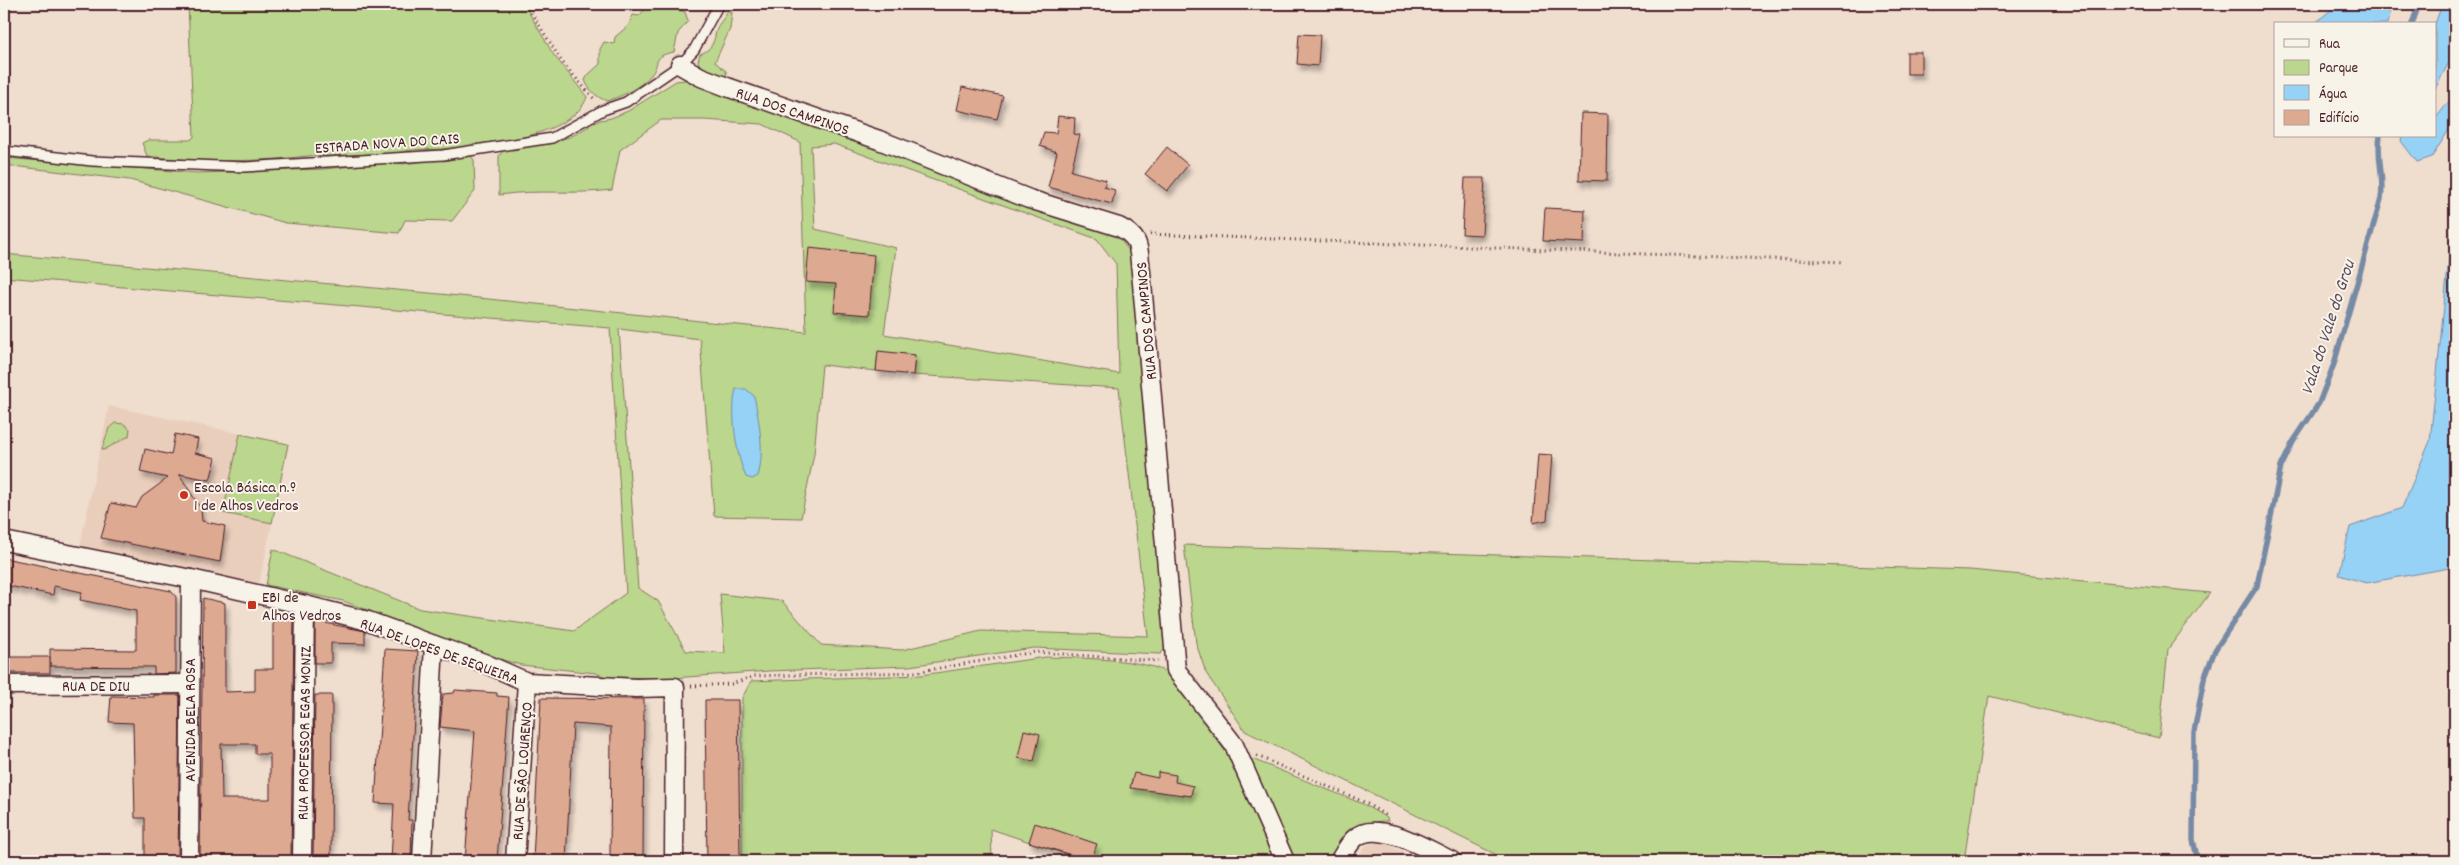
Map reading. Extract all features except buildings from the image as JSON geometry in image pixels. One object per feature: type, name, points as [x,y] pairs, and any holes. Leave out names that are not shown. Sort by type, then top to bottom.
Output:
[{"type":"street","name":"RUA DOS CAMPINOS","points":[[680,65],[701,77],[727,87],[879,140],[1029,199],[1119,227],[1132,233],[1138,243],[1141,272],[1176,670],[1234,745],[1285,861]]},
{"type":"street","name":"RUA DE LOPES DE SEQUEIRA","points":[[4,541],[305,605],[368,621],[527,682],[636,688],[675,687]]},
{"type":"street","name":"AVENIDA BELA ROSA","points":[[189,861],[191,580]]},
{"type":"street","name":"RUA PROFESSOR EGAS MONIZ","points":[[302,861],[305,605]]},
{"type":"street","points":[[422,861],[434,645]]},
{"type":"street","name":"RUA DE SÃO LOURENÇO","points":[[515,861],[527,682]]},
{"type":"street","name":"RUA DE DIU","points":[[4,685],[189,684]]},
{"type":"street","points":[[674,861],[675,687]]},
{"type":"street","points":[[1339,861],[1356,837],[1376,831],[1398,835],[1452,861]]},
{"type":"lane","name":"ESTRADA NOVA DO CAIS","points":[[4,151],[92,161],[245,167],[443,156],[552,138],[603,110],[626,102],[680,65],[694,50],[719,4]]},
{"type":"path","points":[[526,4],[562,62],[603,110]]},
{"type":"path","points":[[1132,233],[1844,262]]},
{"type":"path","points":[[675,687],[732,684],[754,676],[916,672],[1035,652],[1175,662]]},
{"type":"path","points":[[1234,745],[1364,802],[1393,820]]},
{"type":"shaded area","name":"Escola Básica n.º 1 de Alhos Vedros","points":[[109,406],[289,444],[259,584],[80,546]]},
{"type":"shaded area","points":[[1382,842],[1422,861],[1356,861],[1367,845]]},
{"type":"green space","points":[[188,4],[524,4],[553,54],[587,97],[579,111],[564,122],[545,131],[478,146],[415,150],[399,153],[317,155],[253,160],[211,161],[147,156],[142,143],[148,140],[190,140],[194,137]]},
{"type":"green space","points":[[649,4],[675,4],[673,8],[685,12],[688,21],[678,33],[674,52],[659,58],[651,75],[637,87],[613,99],[604,100],[591,90],[585,80],[600,64],[600,49],[604,42],[614,44],[615,37],[628,26],[633,15],[639,16]]},
{"type":"green space","points":[[727,12],[732,12],[730,29],[715,62],[726,71],[727,78],[702,71],[698,61],[700,54],[710,48],[718,27]]},
{"type":"green space","points":[[676,81],[695,81],[1117,235],[1131,254],[1167,641],[1165,649],[1160,654],[1034,648],[909,666],[769,671],[673,678],[605,677],[596,673],[521,665],[343,601],[266,585],[273,549],[420,609],[574,631],[626,593],[610,328],[4,277],[4,254],[440,294],[806,332],[800,142],[762,124],[704,120],[661,120],[620,150],[612,190],[527,192],[499,195],[499,156],[505,148],[513,150],[570,137],[600,120],[628,111]],"holes":[[[834,144],[1097,239],[1116,264],[1119,374],[884,334],[896,248],[815,229],[811,146]],[[619,329],[700,339],[714,516],[801,518],[814,454],[822,365],[876,371],[878,352],[915,355],[913,375],[1119,388],[1148,636],[981,631],[902,650],[821,645],[782,601],[720,594],[725,653],[686,651],[658,601],[638,588]]]},
{"type":"green space","points":[[470,155],[474,160],[475,191],[452,221],[405,220],[399,233],[286,223],[130,180],[4,165],[4,158],[198,173],[323,169],[394,162],[403,164],[438,159],[444,161]]},
{"type":"green space","points":[[115,423],[124,424],[130,429],[129,436],[104,450],[102,449],[109,428]]},
{"type":"green space","points":[[240,434],[288,444],[272,523],[223,513]]},
{"type":"green space","points":[[1184,545],[1970,570],[2210,593],[2168,649],[2159,738],[1989,696],[1964,861],[1509,861],[1245,731],[1206,673],[1196,643]]},
{"type":"green space","points":[[1046,657],[1128,662],[1159,669],[1169,674],[1233,762],[1277,861],[1086,861],[991,829],[992,861],[742,861],[742,698],[751,681],[921,675]]},
{"type":"green space","points":[[1252,759],[1363,804],[1387,818],[1388,821],[1361,827],[1347,838],[1330,861],[1292,861],[1249,761]]},
{"type":"water","points":[[2334,4],[2393,4],[2388,22],[2316,22],[2332,9]]},
{"type":"water","points":[[2442,4],[2455,4],[2455,51],[2436,87],[2436,22]]},
{"type":"water","points":[[2455,94],[2455,120],[2432,157],[2417,162],[2401,141],[2402,138],[2436,138],[2436,118]]},
{"type":"water","points":[[2455,199],[2455,567],[2366,583],[2339,575],[2350,527],[2402,508],[2430,441]]},
{"type":"water","points":[[736,389],[746,389],[754,396],[758,415],[761,457],[758,476],[752,479],[746,477],[737,446],[734,421]]},
{"type":"waterway","name":"Vala do Vale do Grou","points":[[2413,22],[2419,4]]},
{"type":"waterway","name":"Vala do Vale do Grou","points":[[2198,861],[2193,840],[2194,732],[2204,679],[2215,650],[2257,586],[2281,467],[2293,442],[2319,403],[2334,364],[2381,199],[2380,138]]},
{"type":"place","name":"Escola Básica n.º 1 de Alhos Vedros","points":[[184,495]]},
{"type":"place","name":"EB1 de Alhos Vedros","points":[[252,605]]}]
